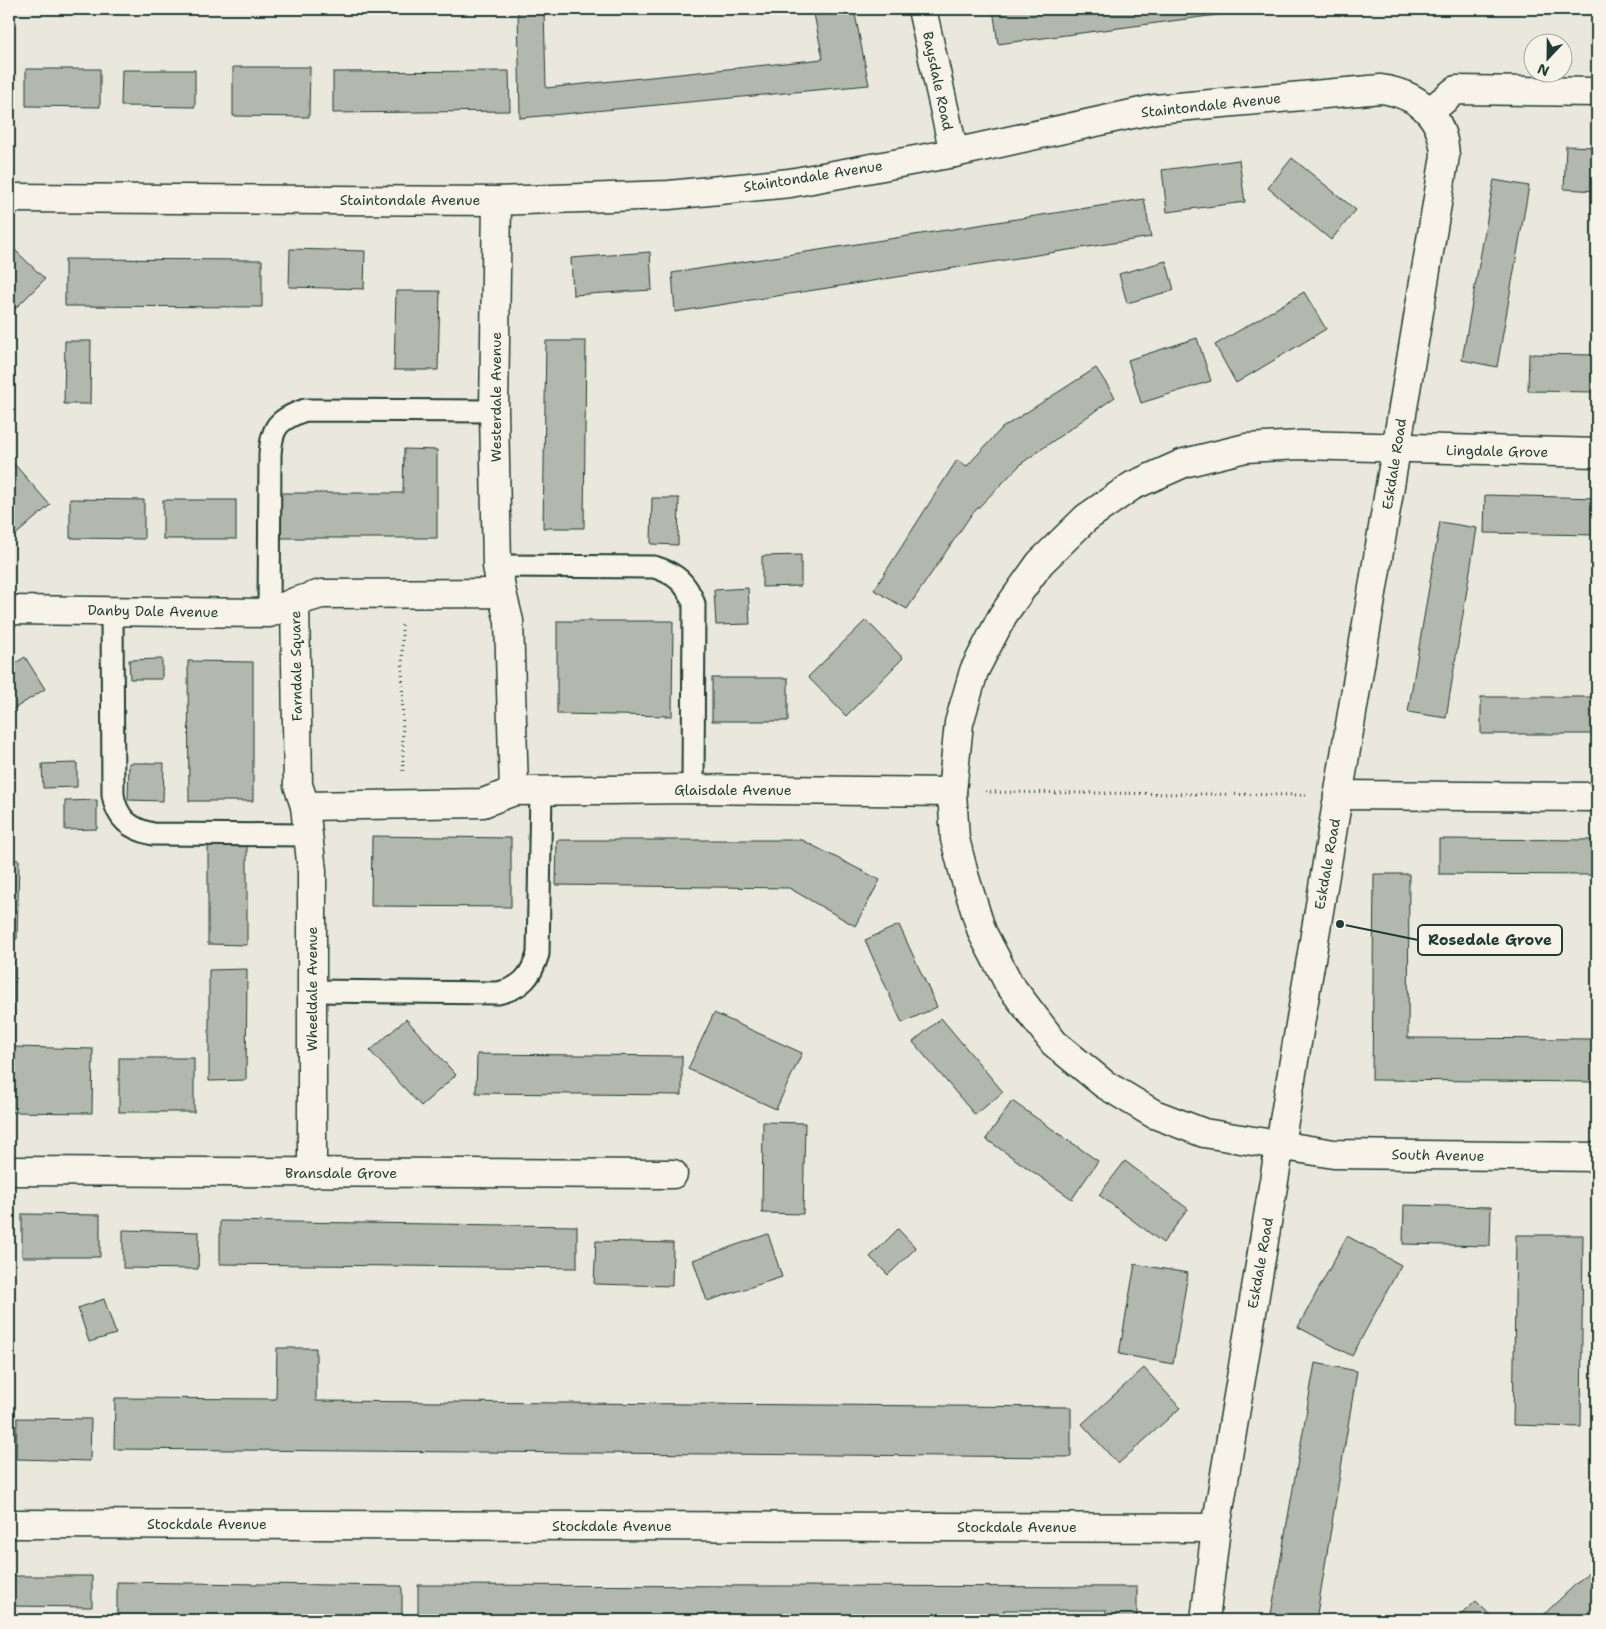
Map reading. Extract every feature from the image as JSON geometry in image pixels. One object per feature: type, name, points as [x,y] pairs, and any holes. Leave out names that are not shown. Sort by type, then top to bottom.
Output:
[{"type":"street","name":"Baysdale Road","points":[[922,9],[954,153]]},
{"type":"street","name":"Staintondale Avenue","points":[[9,198],[497,200],[669,195],[790,183],[954,153],[1155,109],[1382,89],[1399,92],[1415,100],[1429,112]]},
{"type":"street","points":[[1429,112],[1456,90],[1597,92]]},
{"type":"street","name":"Eskdale Road","points":[[1205,1620],[1216,1528],[1445,156],[1444,141],[1438,124],[1429,112]]},
{"type":"street","name":"Westerdale Avenue","points":[[497,200],[494,411],[497,566],[502,593]]},
{"type":"street","name":"Lingdale Grove","points":[[952,792],[959,723],[974,671],[1002,615],[1040,563],[1086,518],[1132,486],[1184,462],[1246,448],[1300,446],[1597,453]]},
{"type":"street","points":[[305,806],[483,803],[514,791],[510,621],[502,593]]},
{"type":"street","name":"Farndale Square","points":[[305,806],[298,785],[295,602],[321,594],[502,593]]},
{"type":"street","name":"Danby Dale Avenue","points":[[9,610],[269,613],[295,602]]},
{"type":"street","name":"Glaisdale Avenue","points":[[514,791],[693,789],[952,792]]},
{"type":"street","name":"South Avenue","points":[[952,792],[955,839],[982,932],[1009,984],[1054,1042],[1104,1084],[1154,1114],[1204,1134],[1334,1154],[1597,1157]]},
{"type":"street","points":[[1338,796],[1597,797]]},
{"type":"street","name":"Wheeldale Avenue","points":[[305,806],[312,871],[312,1173]]},
{"type":"street","name":"Bransdale Grove","points":[[9,1170],[673,1174]]},
{"type":"street","name":"Stockdale Avenue","points":[[9,1524],[1216,1528]]},
{"type":"lane","points":[[269,613],[270,454],[271,435],[278,424],[290,415],[305,410],[494,411]]},
{"type":"lane","points":[[497,566],[654,567],[680,578],[690,591],[694,604],[693,789]]},
{"type":"lane","points":[[112,611],[113,795],[115,809],[124,822],[137,830],[153,834],[308,835]]},
{"type":"lane","points":[[312,991],[498,994],[524,983],[534,968],[538,954],[541,791]]},
{"type":"path","points":[[402,594],[404,804]]},
{"type":"path","points":[[952,792],[1338,796]]},
{"type":"building","points":[[329,9],[363,9],[363,11],[329,11]]},
{"type":"building","points":[[518,9],[544,9],[546,88],[823,59],[813,9],[854,9],[869,85],[520,118]]},
{"type":"building","points":[[993,9],[1262,9],[998,44]]},
{"type":"building","points":[[233,67],[310,67],[309,117],[233,116]]},
{"type":"building","points":[[26,69],[100,69],[100,107],[26,106]]},
{"type":"building","points":[[122,70],[195,70],[195,107],[121,106]]},
{"type":"building","points":[[509,71],[510,111],[333,113],[333,72]]},
{"type":"building","points":[[1566,146],[1597,147],[1597,191],[1564,189]]},
{"type":"building","points":[[1292,158],[1356,210],[1331,240],[1268,188]]},
{"type":"building","points":[[1239,160],[1245,202],[1167,212],[1162,170]]},
{"type":"building","points":[[1494,180],[1529,186],[1497,367],[1462,360]]},
{"type":"building","points":[[1144,199],[1151,237],[675,312],[672,273]]},
{"type":"building","points":[[290,249],[365,251],[364,289],[289,287]]},
{"type":"building","points":[[15,250],[45,279],[9,315],[9,256]]},
{"type":"building","points":[[650,252],[652,290],[573,295],[571,258]]},
{"type":"building","points":[[65,259],[262,260],[262,307],[65,306]]},
{"type":"building","points":[[1166,261],[1174,290],[1127,303],[1119,274]]},
{"type":"building","points":[[396,291],[440,291],[438,370],[394,370]]},
{"type":"building","points":[[1304,292],[1326,329],[1236,383],[1215,345]]},
{"type":"building","points":[[1197,338],[1211,381],[1141,403],[1128,360]]},
{"type":"building","points":[[65,341],[91,341],[90,404],[64,404]]},
{"type":"building","points":[[546,341],[586,341],[584,528],[543,528]]},
{"type":"building","points":[[1529,354],[1597,355],[1597,392],[1528,391]]},
{"type":"building","points":[[1096,368],[1115,397],[1022,463],[971,515],[907,609],[874,590],[957,460],[967,466],[1002,428]]},
{"type":"building","points":[[404,449],[437,450],[437,538],[279,538],[279,493],[403,493]]},
{"type":"building","points":[[9,458],[50,505],[12,538],[9,534]]},
{"type":"building","points":[[1485,495],[1597,498],[1597,535],[1484,533]]},
{"type":"building","points":[[652,498],[679,498],[678,545],[651,544]]},
{"type":"building","points":[[70,499],[144,500],[144,539],[70,538]]},
{"type":"building","points":[[163,500],[236,500],[236,539],[163,539]]},
{"type":"building","points":[[1440,522],[1477,528],[1446,718],[1408,712]]},
{"type":"building","points":[[801,555],[801,586],[762,587],[762,556]]},
{"type":"building","points":[[748,588],[750,624],[716,625],[714,590]]},
{"type":"building","points":[[866,620],[903,658],[846,716],[808,677]]},
{"type":"building","points":[[557,621],[673,621],[672,716],[557,714]]},
{"type":"building","points":[[25,657],[45,689],[9,712],[9,667]]},
{"type":"building","points":[[162,659],[162,679],[130,679],[129,660]]},
{"type":"building","points":[[188,661],[253,662],[253,801],[189,801]]},
{"type":"building","points":[[712,678],[788,678],[788,721],[712,721]]},
{"type":"building","points":[[1481,697],[1597,697],[1597,734],[1481,734]]},
{"type":"building","points":[[77,763],[77,787],[43,788],[42,764]]},
{"type":"building","points":[[129,763],[164,763],[163,801],[128,800]]},
{"type":"building","points":[[97,800],[97,829],[65,830],[65,801]]},
{"type":"building","points":[[372,836],[511,838],[511,907],[371,906]]},
{"type":"building","points":[[1439,839],[1597,840],[1597,875],[1439,874]]},
{"type":"building","points":[[557,840],[802,840],[880,880],[855,926],[789,888],[556,885]]},
{"type":"building","points":[[208,843],[247,843],[247,945],[208,944]]},
{"type":"building","points":[[9,859],[19,860],[17,939],[9,939]]},
{"type":"building","points":[[1374,874],[1409,874],[1408,1038],[1597,1039],[1597,1082],[1372,1080]]},
{"type":"building","points":[[899,925],[937,1007],[902,1023],[865,940]]},
{"type":"building","points":[[9,961],[14,961],[14,1047],[93,1049],[92,1113],[9,1112]]},
{"type":"building","points":[[247,969],[246,1080],[209,1081],[209,970]]},
{"type":"building","points":[[714,1013],[802,1053],[776,1109],[688,1069]]},
{"type":"building","points":[[941,1018],[1003,1092],[975,1115],[913,1042]]},
{"type":"building","points":[[406,1019],[456,1075],[421,1106],[370,1051]]},
{"type":"building","points":[[477,1054],[682,1056],[682,1095],[476,1093]]},
{"type":"building","points":[[119,1058],[194,1058],[194,1112],[119,1112]]},
{"type":"building","points":[[1012,1101],[1098,1161],[1072,1199],[986,1139]]},
{"type":"building","points":[[763,1122],[805,1123],[803,1214],[762,1213]]},
{"type":"building","points":[[1125,1161],[1188,1209],[1163,1243],[1099,1195]]},
{"type":"building","points":[[1404,1205],[1491,1207],[1490,1246],[1403,1244]]},
{"type":"building","points":[[22,1214],[100,1215],[100,1257],[22,1257]]},
{"type":"building","points":[[220,1221],[577,1226],[577,1268],[220,1264]]},
{"type":"building","points":[[898,1229],[916,1248],[888,1275],[870,1257]]},
{"type":"building","points":[[123,1230],[199,1232],[198,1269],[123,1268]]},
{"type":"building","points":[[768,1234],[782,1277],[707,1301],[693,1260]]},
{"type":"building","points":[[1516,1235],[1583,1235],[1581,1427],[1513,1425]]},
{"type":"building","points":[[1347,1236],[1401,1265],[1352,1356],[1298,1327]]},
{"type":"building","points":[[596,1241],[673,1243],[672,1286],[594,1284]]},
{"type":"building","points":[[1135,1264],[1188,1273],[1173,1364],[1119,1354]]},
{"type":"building","points":[[104,1299],[116,1334],[89,1342],[78,1308]]},
{"type":"building","points":[[277,1348],[316,1348],[316,1401],[1071,1407],[1071,1457],[114,1449],[115,1398],[276,1399]]},
{"type":"building","points":[[1315,1363],[1357,1371],[1316,1620],[1270,1620]]},
{"type":"building","points":[[1144,1368],[1180,1408],[1118,1464],[1082,1424]]},
{"type":"building","points":[[17,1418],[91,1419],[90,1461],[16,1459]]},
{"type":"building","points":[[1597,1564],[1596,1620],[1538,1620]]},
{"type":"building","points":[[9,1576],[92,1576],[92,1607],[9,1606]]},
{"type":"building","points":[[117,1582],[402,1586],[402,1620],[117,1620]]},
{"type":"building","points":[[418,1585],[1137,1587],[1137,1620],[1106,1620],[1106,1610],[1004,1610],[1004,1620],[418,1620]]},
{"type":"building","points":[[1476,1601],[1495,1620],[1455,1620]]},
{"type":"place","name":"Rosedale Grove","points":[[1340,924]]}]
